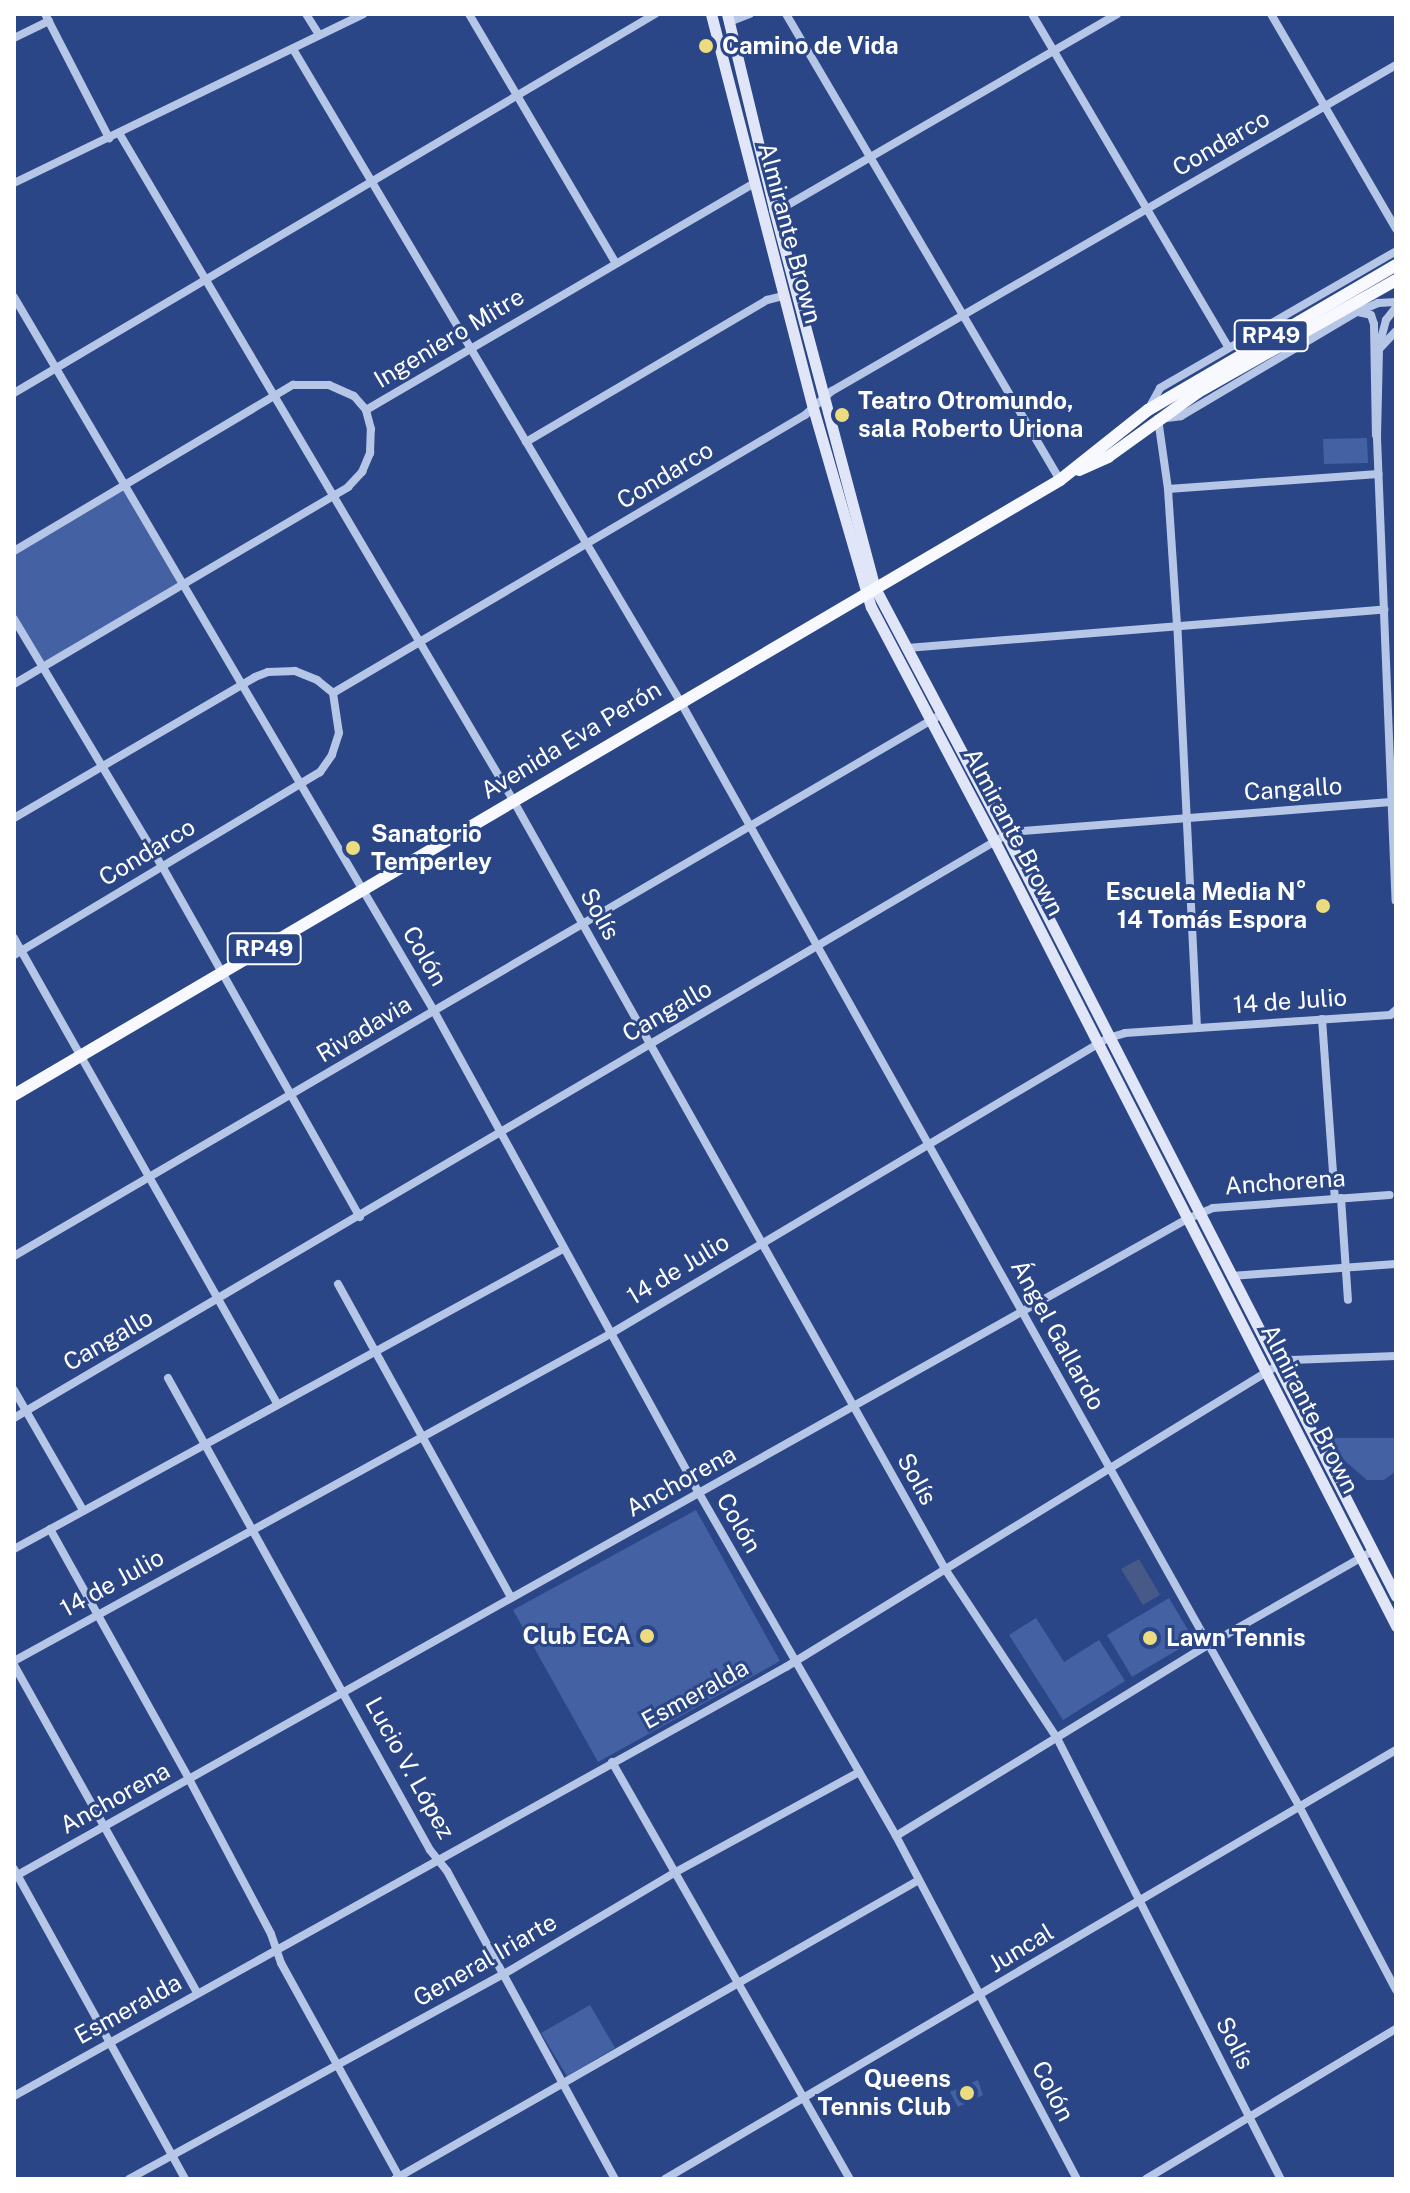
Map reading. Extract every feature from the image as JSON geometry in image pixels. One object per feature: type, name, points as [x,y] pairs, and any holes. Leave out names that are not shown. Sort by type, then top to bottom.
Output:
[{"type":"main road","name":"Almirante Brown","points":[[711,14],[813,408],[870,591],[1199,1213],[1396,1626]]},
{"type":"main road","name":"Almirante Brown","points":[[728,18],[870,591],[907,648],[936,717]]},
{"type":"main road","name":"RP49","points":[[1064,477],[1108,457],[1153,414],[1396,265]]},
{"type":"main road","name":"RP49","points":[[1153,414],[1396,280]]},
{"type":"main road","name":"Avenida Eva Perón","points":[[14,1095],[1064,477]]},
{"type":"main road","name":"Almirante Brown","points":[[1001,838],[1097,1046],[1187,1219],[1373,1551],[1392,1579],[1396,1596]]},
{"type":"street","points":[[306,14],[319,35]]},
{"type":"street","points":[[14,183],[363,14]]},
{"type":"street","points":[[469,14],[615,262]]},
{"type":"street","points":[[14,393],[655,14]]},
{"type":"street","points":[[728,18],[750,14]]},
{"type":"street","points":[[786,14],[965,317],[1064,477]]},
{"type":"street","points":[[1032,14],[1228,347]]},
{"type":"street","points":[[774,209],[1117,14]]},
{"type":"street","points":[[1271,14],[1396,229]]},
{"type":"street","points":[[14,38],[47,17],[109,138]]},
{"type":"street","name":"Ángel Gallardo","points":[[293,49],[680,701],[815,948],[1299,1806],[1396,1990]]},
{"type":"street","name":"Condarco","points":[[18,953],[320,772],[338,744],[339,720],[333,693],[588,544],[813,408],[823,398],[1396,65]]},
{"type":"street","name":"Solís","points":[[119,133],[513,800],[945,1569],[1057,1738],[1281,2179]]},
{"type":"street","name":"Ingeniero Mitre","points":[[14,684],[332,497],[357,479],[367,462],[371,441],[366,410],[753,184]]},
{"type":"street","points":[[1197,1028],[1168,489],[1153,414],[1160,388],[1396,251]]},
{"type":"street","points":[[526,442],[767,300],[783,296]]},
{"type":"street","name":"Colón","points":[[14,297],[434,1011],[700,1495],[896,1836],[1077,2179]]},
{"type":"street","points":[[1153,414],[1181,416],[1357,312],[1378,303],[1396,304],[1386,320],[1377,351]]},
{"type":"street","points":[[1357,312],[1368,313],[1373,319],[1377,351],[1378,474],[1396,901]]},
{"type":"street","points":[[1377,351],[1396,331]]},
{"type":"street","points":[[14,551],[273,394],[293,385],[316,383],[354,396],[366,410]]},
{"type":"street","points":[[1168,489],[1378,474]]},
{"type":"street","points":[[907,648],[1384,610]]},
{"type":"street","points":[[14,619],[162,866],[360,1217]]},
{"type":"street","points":[[14,818],[241,684],[268,672],[295,671],[317,680],[333,693]]},
{"type":"street","name":"Rivadavia","points":[[14,1256],[936,717]]},
{"type":"street","name":"Cangallo","points":[[14,1418],[1001,838],[1021,830],[1391,802]]},
{"type":"street","points":[[14,938],[18,953],[82,1055],[278,1405]]},
{"type":"street","name":"14 de Julio","points":[[14,1663],[96,1614],[610,1334],[1108,1038],[1125,1033],[1393,1013]]},
{"type":"street","points":[[1322,1019],[1348,1300]]},
{"type":"street","name":"Anchorena","points":[[15,1874],[700,1495],[853,1405],[1199,1213],[1213,1208],[1390,1195]]},
{"type":"street","points":[[14,1549],[563,1249]]},
{"type":"street","points":[[1231,1276],[1396,1264]]},
{"type":"street","points":[[338,1284],[511,1597]]},
{"type":"street","name":"Esmeralda","points":[[14,2096],[795,1662],[1273,1368],[1292,1360],[1396,1356]]},
{"type":"street","name":"Lucio V. López","points":[[168,1378],[430,1850],[504,1974],[615,2179]]},
{"type":"street","points":[[14,1390],[83,1510]]},
{"type":"street","points":[[50,1529],[189,1779],[398,2178],[919,1880]]},
{"type":"street","points":[[896,1836],[1208,1645],[1373,1551]]},
{"type":"street","points":[[14,1663],[197,1993]]},
{"type":"street","name":"Juncal","points":[[665,2179],[1396,1750]]},
{"type":"street","points":[[612,1762],[850,2179]]},
{"type":"street","name":"General Iriarte","points":[[129,2179],[504,1974],[674,1873],[859,1772]]},
{"type":"street","points":[[15,1874],[185,2179]]},
{"type":"street","points":[[1146,2179],[1396,2029]]},
{"type":"shaded area","points":[[1367,438],[1368,463],[1324,464],[1323,439]]},
{"type":"shaded area","points":[[123,486],[182,586],[43,668],[14,619],[14,551]]},
{"type":"shaded area","points":[[1326,1438],[1396,1438],[1396,1471],[1384,1480],[1367,1480],[1337,1454]]},
{"type":"shaded area","name":"Club ECA","points":[[696,1510],[780,1661],[598,1762],[513,1610]]},
{"type":"shaded area","points":[[1139,1559],[1160,1595],[1143,1605],[1121,1569]]},
{"type":"shaded area","name":"Lawn Tennis","points":[[1169,1598],[1194,1640],[1132,1677],[1107,1635]]},
{"type":"shaded area","points":[[1036,1618],[1064,1662],[1099,1640],[1125,1681],[1063,1720],[1009,1635]]},
{"type":"shaded area","points":[[590,2005],[615,2048],[567,2076],[541,2033]]},
{"type":"shaded area","name":"Queens Tennis Club","points":[[978,2080],[983,2095],[958,2107],[950,2092]]},
{"type":"place","name":"Camino de Vida","points":[[706,46]]},
{"type":"place","name":"Teatro Otromundo, sala Roberto Uriona","points":[[842,415]]},
{"type":"place","name":"Sanatorio Temperley","points":[[353,848]]},
{"type":"place","name":"Escuela Media N° 14 Tomás Espora","points":[[1323,906]]},
{"type":"place","name":"Club ECA","points":[[647,1636]]},
{"type":"place","name":"Lawn Tennis","points":[[1150,1638]]},
{"type":"place","name":"Queens Tennis Club","points":[[967,2093]]}]
